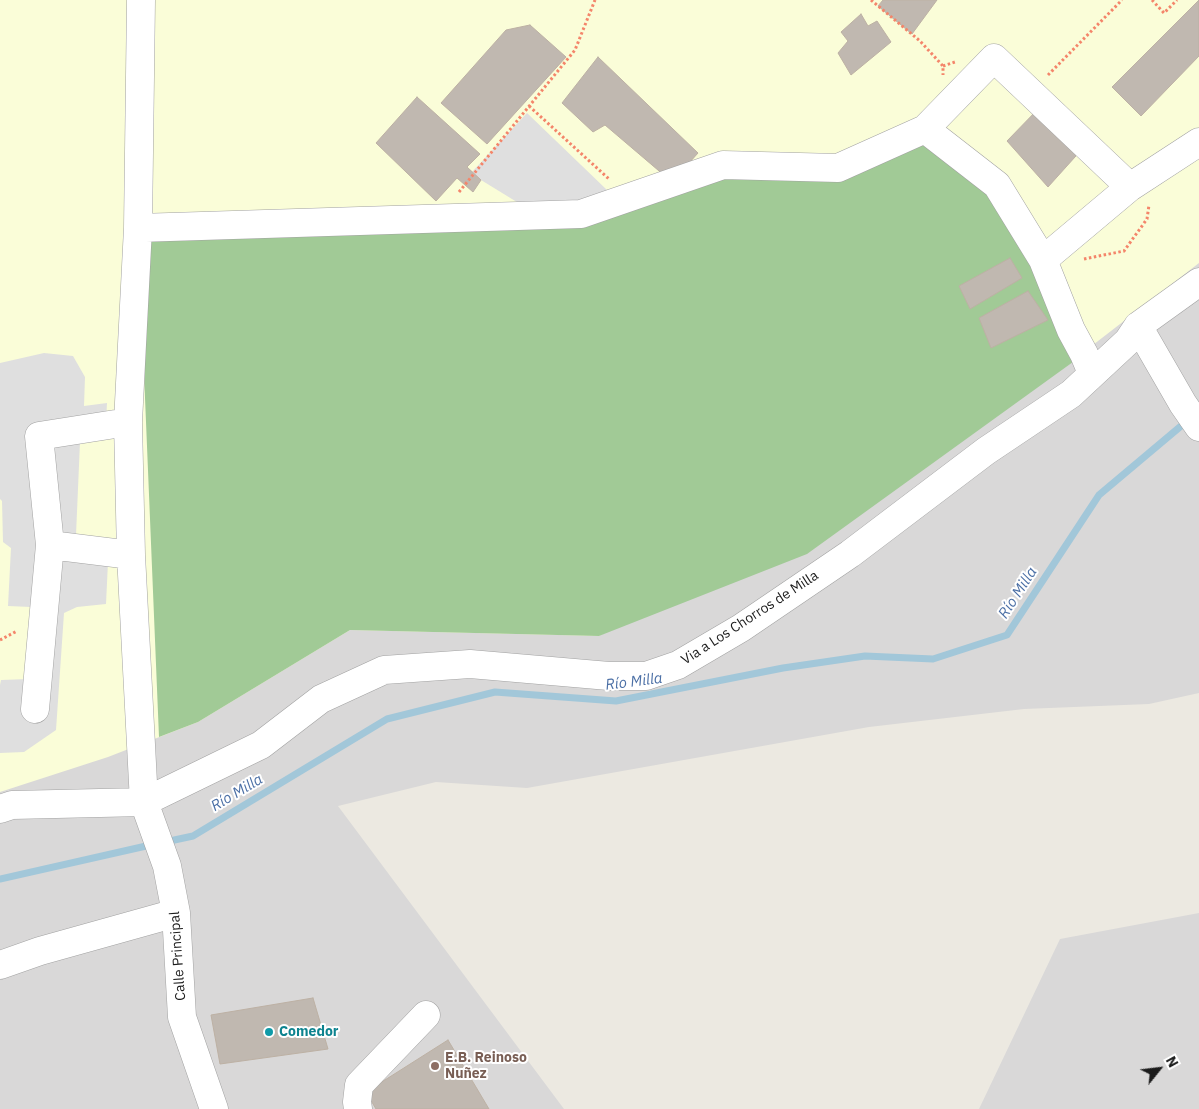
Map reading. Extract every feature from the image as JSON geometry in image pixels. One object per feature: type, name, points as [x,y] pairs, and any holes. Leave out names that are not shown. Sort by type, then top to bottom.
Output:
[{"type":"street","name":"Calle Principal","points":[[141,0],[138,228],[128,422],[131,555],[144,802],[168,866],[176,913],[182,1017],[214,1109]]},
{"type":"street","points":[[138,228],[580,214],[723,165],[838,168],[925,130],[994,58],[1130,187]]},
{"type":"street","points":[[925,130],[996,184],[1043,260],[1071,330],[1092,373]]},
{"type":"street","points":[[1043,260],[1130,187],[1199,142]]},
{"type":"street","name":"Via a Los Chorros de Milla","points":[[0,809],[12,805],[144,802],[261,745],[321,699],[384,670],[470,664],[609,676],[646,676],[678,665],[741,628],[850,554],[986,452],[1071,394],[1128,341],[1138,326],[1199,282]]},
{"type":"street","points":[[1138,326],[1183,404],[1199,427]]},
{"type":"street","points":[[35,709],[50,545],[39,436],[128,422]]},
{"type":"street","points":[[50,545],[131,555]]},
{"type":"street","points":[[0,964],[176,913]]},
{"type":"street","points":[[358,1109],[359,1085],[426,1015]]},
{"type":"path","points":[[453,200],[575,50],[596,0]]},
{"type":"path","points":[[871,0],[920,41],[943,66],[960,61]]},
{"type":"path","points":[[1047,76],[1122,0]]},
{"type":"path","points":[[1152,0],[1164,13],[1177,0]]},
{"type":"path","points":[[0,640],[23,628]]},
{"type":"shaded area","points":[[0,0],[1199,0],[1199,693],[1149,704],[1024,709],[869,727],[527,788],[436,782],[338,806],[564,1109],[0,1109]]},
{"type":"shaded area","points":[[0,0],[1199,0],[1199,263],[1089,348],[599,636],[350,630],[198,722],[108,757],[0,792]]},
{"type":"shaded area","points":[[527,113],[607,190],[613,203],[525,207],[481,180],[472,172]]},
{"type":"shaded area","points":[[44,353],[73,356],[85,377],[84,406],[107,403],[105,440],[80,442],[76,535],[108,562],[106,604],[77,607],[64,613],[56,730],[24,752],[0,753],[1,680],[29,679],[31,607],[8,606],[11,548],[3,542],[2,501],[0,499],[0,363]]},
{"type":"shaded area","points":[[1199,913],[1199,1109],[979,1109],[1060,939]]},
{"type":"green space","points":[[925,129],[1013,189],[1084,354],[807,554],[599,636],[350,630],[198,722],[159,737],[138,228],[580,214],[723,165],[834,177]]},
{"type":"building","points":[[883,0],[937,0],[912,34],[878,6]]},
{"type":"building","points":[[1199,0],[1199,56],[1141,116],[1112,87]]},
{"type":"building","points":[[861,14],[868,26],[877,21],[891,42],[851,75],[838,53],[848,41],[841,32]]},
{"type":"building","points":[[530,25],[566,57],[487,144],[441,103],[506,30]]},
{"type":"building","points":[[598,57],[698,153],[672,182],[605,125],[593,132],[562,103]]},
{"type":"building","points":[[417,97],[480,154],[467,167],[481,180],[473,192],[457,178],[436,201],[376,143]]},
{"type":"building","points":[[1041,106],[1084,147],[1048,187],[1007,141]]},
{"type":"building","points":[[1010,258],[1022,278],[970,309],[959,286]]},
{"type":"building","points":[[1028,291],[1048,320],[991,348],[979,318]]},
{"type":"building","name":"Comedor","points":[[313,998],[328,1049],[220,1064],[211,1015]]},
{"type":"building","name":"E.B. Reinoso Nuñez","points":[[448,1040],[489,1109],[376,1109],[366,1092]]},
{"type":"waterway","name":"Río Milla","points":[[165,842],[193,836],[387,719],[495,692],[616,701],[783,668],[865,656],[933,659],[1007,635],[1099,495],[1187,421]]},
{"type":"waterway","name":"Río Milla","points":[[0,879],[155,844]]},
{"type":"place","name":"Comedor","points":[[269,1032]]},
{"type":"place","name":"E.B. Reinoso Nuñez","points":[[435,1066]]}]
